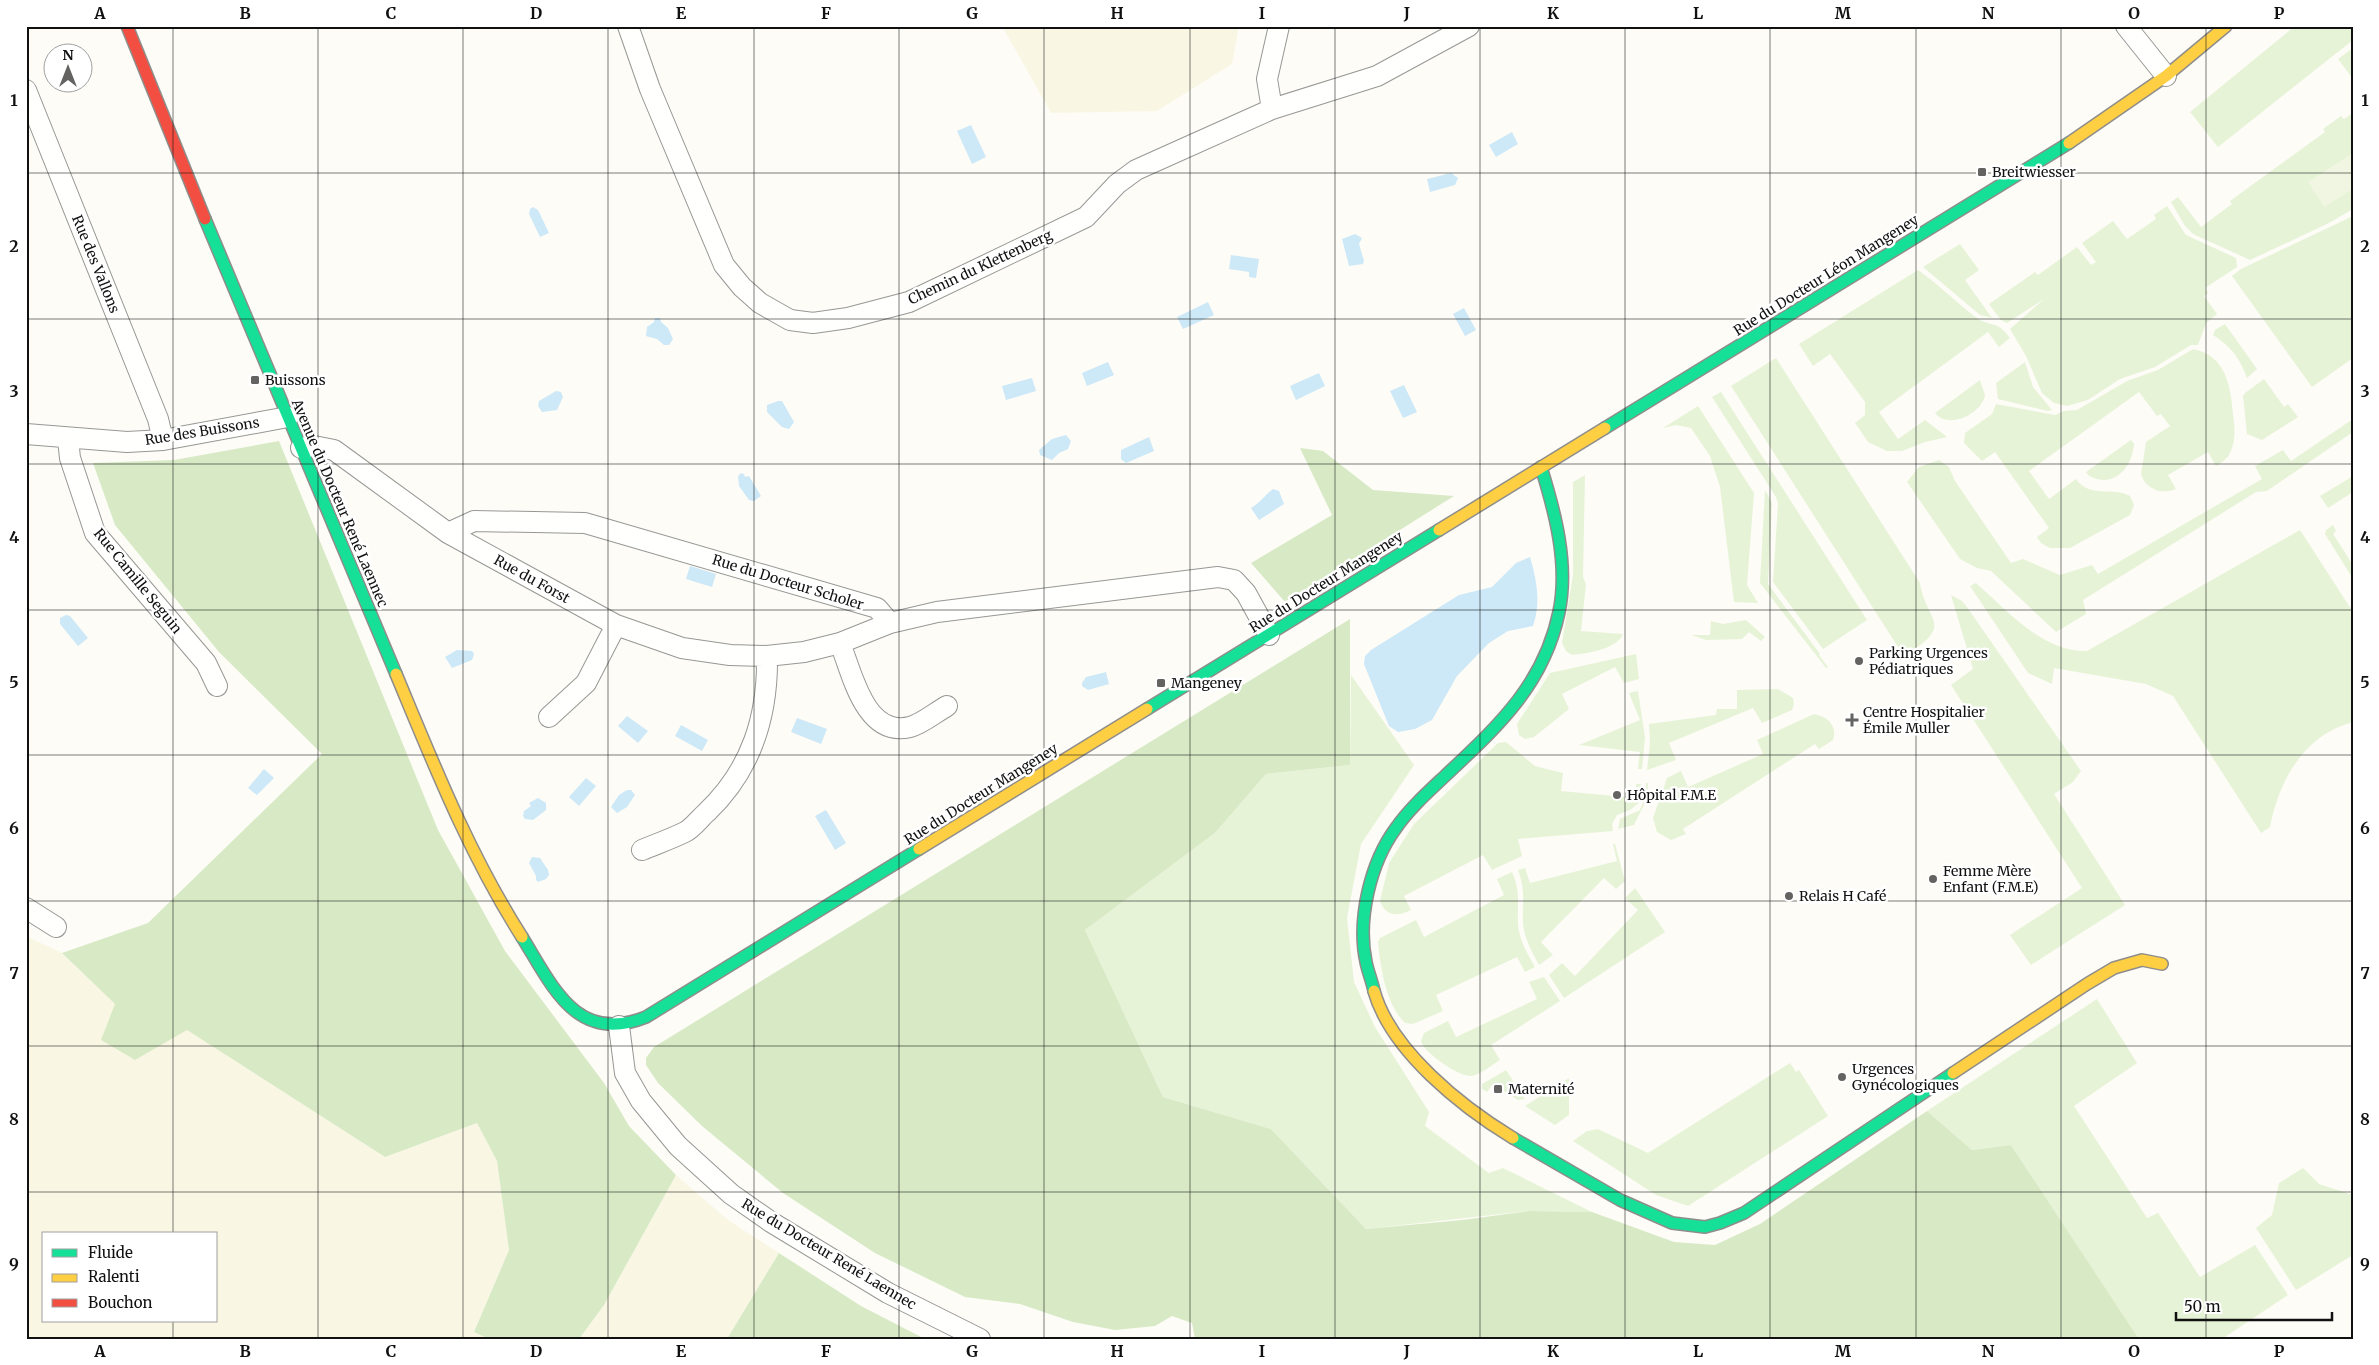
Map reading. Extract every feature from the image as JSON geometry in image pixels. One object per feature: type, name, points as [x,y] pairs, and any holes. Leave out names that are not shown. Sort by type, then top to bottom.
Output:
[{"type":"street","name":"Avenue du Docteur René Laennec","points":[[126,26],[453,811],[492,890],[549,981]]},
{"type":"street","name":"Chemin du Klettenberg","points":[[628,26],[650,89],[724,265],[742,287],[760,303],[790,320],[813,323],[848,318],[909,302],[1086,217],[1118,184],[1136,170],[1272,109],[1377,76],[1469,26]]},
{"type":"street","points":[[1272,109],[1267,79],[1279,26]]},
{"type":"street","points":[[2126,26],[2166,76]]},
{"type":"street","name":"Rue du Docteur Léon Mangeney","points":[[1431,535],[2069,143],[2166,76],[2226,26]]},
{"type":"street","name":"Rue des Vallons","points":[[26,90],[158,419],[163,440]]},
{"type":"street","name":"Rue des Buissons","points":[[26,434],[68,439],[127,442],[163,440],[288,416]]},
{"type":"street","name":"Rue Camille Seguin","points":[[68,439],[70,458],[95,534],[206,663],[217,686]]},
{"type":"street","points":[[301,448],[314,446],[334,450],[448,533]]},
{"type":"street","points":[[1541,467],[1554,514],[1561,578],[1556,625],[1542,660],[1521,699],[1499,724],[1429,790],[1392,834],[1370,882],[1366,905],[1364,926],[1366,961],[1381,1006],[1391,1024],[1416,1058],[1454,1097],[1522,1144],[1633,1206],[1672,1224],[1705,1227],[1725,1222],[1744,1213],[2087,984],[2114,968],[2138,959],[2150,959],[2162,964]]},
{"type":"street","name":"Rue du Docteur Scholer","points":[[448,533],[474,521],[585,523],[877,608],[890,623]]},
{"type":"street","name":"Rue du Forst","points":[[448,533],[616,625],[682,648],[730,655],[766,656],[804,652],[840,643],[890,623]]},
{"type":"street","name":"Rue du Docteur Mangeney","points":[[549,981],[580,1017],[592,1023],[619,1026],[646,1017],[1431,535]]},
{"type":"street","points":[[890,623],[937,612],[1218,577],[1234,580],[1246,593],[1269,635]]},
{"type":"street","points":[[549,717],[586,683],[616,625]]},
{"type":"street","points":[[840,643],[866,709],[877,722],[894,727],[910,727],[947,706]]},
{"type":"street","points":[[642,850],[686,832],[718,802],[734,780],[759,730],[767,687],[766,656]]},
{"type":"street","points":[[26,908],[56,927]]},
{"type":"street","name":"Rue du Docteur René Laennec","points":[[619,1026],[625,1073],[641,1101],[678,1146],[731,1194],[771,1222],[888,1293],[980,1339]]},
{"type":"shaded area","points":[[1002,26],[1239,26],[1232,64],[1157,111],[1051,113]]},
{"type":"shaded area","points":[[26,936],[62,953],[115,1004],[187,1030],[385,1157],[477,1123],[497,1161],[509,1250],[474,1332],[489,1339],[26,1339]]},
{"type":"shaded area","points":[[676,1175],[728,1220],[779,1253],[727,1339],[579,1339],[604,1305]]},
{"type":"green space","points":[[2295,26],[2353,26],[2353,40],[2218,147],[2190,112]]},
{"type":"green space","points":[[2353,48],[2353,79],[2338,59]]},
{"type":"green space","points":[[2353,113],[2353,209],[2329,223],[2250,260],[2193,234],[2185,226],[2171,202],[2178,197],[2201,227],[2232,204],[2230,201],[2325,132],[2323,129],[2341,116],[2344,119]]},
{"type":"green space","points":[[2353,153],[2353,189],[2324,207],[2308,182]]},
{"type":"green space","points":[[2167,206],[2186,235],[2236,258],[2237,267],[2205,288],[2208,293],[2204,296],[2217,314],[2206,323],[2198,345],[2191,345],[2155,367],[2120,379],[2088,400],[2067,406],[2054,403],[2042,393],[2026,356],[2010,329],[2044,299],[2007,323],[2001,320],[1989,304],[2035,272],[2038,275],[2077,247],[2091,265],[2096,262],[2082,243],[2113,221],[2127,239],[2156,219],[2154,215]]},
{"type":"green space","points":[[2353,216],[2353,358],[2312,387],[2232,276],[2241,269]]},
{"type":"green space","points":[[1960,244],[1979,270],[1965,280],[1992,318],[1980,315],[1923,267]]},
{"type":"green space","points":[[1918,270],[1979,320],[2001,328],[2010,338],[1999,347],[1988,332],[1879,412],[1898,439],[1925,420],[1947,437],[1925,442],[1902,451],[1887,451],[1868,442],[1855,423],[1865,415],[1865,402],[1830,354],[1813,366],[1799,344]]},
{"type":"green space","points":[[2225,324],[2257,369],[2247,378],[2234,354],[2213,335],[2215,330]]},
{"type":"green space","points":[[2193,349],[2204,352],[2213,358],[2225,374],[2231,394],[2235,430],[2229,455],[2216,466],[2208,452],[2168,475],[2176,489],[2160,491],[2151,488],[2141,475],[2146,442],[2170,426],[2161,414],[2157,416],[2139,392],[2029,471],[2049,499],[2076,479],[2088,489],[2123,493],[2130,496],[2134,505],[2130,515],[2070,548],[2050,548],[2041,543],[2037,537],[2049,528],[1995,452],[1982,461],[1964,443],[1965,433],[1992,414],[1996,404],[2055,415],[2064,411],[2077,410],[2127,381],[2158,370]]},
{"type":"green space","points":[[1776,358],[1920,583],[1923,596],[1934,621],[1934,628],[1931,635],[1923,643],[1910,652],[1898,647],[1731,386]]},
{"type":"green space","points":[[2025,362],[2033,387],[2052,410],[2048,411],[1998,399],[1996,383]]},
{"type":"green space","points":[[2264,379],[2284,407],[2288,404],[2298,417],[2262,440],[2247,434],[2243,396]]},
{"type":"green space","points":[[1980,380],[1985,395],[1983,402],[1971,414],[1964,418],[1948,420],[1941,418],[1935,413]]},
{"type":"green space","points":[[1721,392],[1867,620],[1823,649],[1773,582],[1778,504],[1776,497],[1712,397]]},
{"type":"green space","points":[[1698,406],[1754,493],[1747,585],[1758,603],[1734,602],[1720,487],[1710,456],[1691,428],[1676,425],[1663,428]]},
{"type":"green space","points":[[2353,419],[2353,432],[2267,491],[2256,492],[2083,600],[2086,614],[2056,632],[1991,571],[1977,568],[1960,559],[1907,482],[1919,467],[1939,460],[1949,467],[1955,481],[2011,563],[2023,559],[2060,575],[2092,565],[2098,574],[2262,479],[2255,466],[2283,450],[2291,461]]},
{"type":"green space","points":[[2131,440],[2134,444],[2133,453],[2130,461],[2120,474],[2106,480],[2089,476],[2086,472]]},
{"type":"green space","points":[[279,441],[438,830],[505,951],[604,1083],[629,1126],[676,1175],[604,1305],[579,1339],[489,1339],[474,1332],[509,1250],[497,1161],[477,1123],[385,1157],[187,1030],[135,1060],[101,1040],[115,1004],[62,953],[148,923],[322,754],[219,652],[115,525],[93,463],[174,460]]},
{"type":"green space","points":[[1300,448],[1323,451],[1373,490],[1454,496],[1285,602],[1251,563],[1332,515]]},
{"type":"green space","points":[[1585,475],[1583,577],[1586,584],[1581,631],[1623,634],[1614,644],[1608,647],[1593,652],[1572,655],[1566,651],[1562,643],[1573,575],[1573,482]]},
{"type":"green space","points":[[2353,476],[2353,492],[2328,508],[2320,496]]},
{"type":"green space","points":[[1765,490],[1772,503],[1768,584],[1820,654],[1828,667],[1826,668],[1760,583]]},
{"type":"green space","points":[[2333,525],[2336,531],[2333,534],[2353,565],[2353,579],[2325,534],[2326,530]]},
{"type":"green space","points":[[2300,530],[2353,612],[2353,722],[2336,728],[2321,737],[2296,762],[2280,793],[2270,827],[2261,833],[2173,696],[2146,684],[2054,668],[2052,684],[2028,673],[1970,586],[1976,583],[2027,628],[2055,645],[2071,650],[2087,651]]},
{"type":"green space","points":[[1951,595],[1962,601],[1967,607],[2081,771],[2073,782],[2054,794],[2125,905],[2031,965],[2010,935],[2082,888],[1951,685],[1973,669]]},
{"type":"green space","points":[[1350,619],[1350,765],[1266,774],[1215,833],[1085,930],[1163,1097],[1271,1129],[1366,1229],[1462,1220],[1529,1211],[1592,1212],[1674,1242],[1715,1245],[1760,1224],[1927,1111],[1972,1150],[2011,1145],[2139,1339],[1195,1339],[1192,1323],[1172,1316],[1155,1326],[1115,1330],[1073,1322],[1020,1304],[965,1297],[875,1253],[783,1193],[702,1126],[658,1083],[646,1065],[646,1058],[654,1047]]},
{"type":"green space","points":[[1746,620],[1765,637],[1761,641],[1749,632],[1742,639],[1706,640],[1691,635],[1710,635],[1711,621],[1723,624]]},
{"type":"green space","points":[[1636,654],[1639,679],[1624,683],[1615,667],[1562,694],[1569,709],[1534,737],[1525,739],[1519,735],[1517,724],[1550,673]]},
{"type":"green space","points":[[1351,675],[1414,765],[1361,844],[1347,918],[1354,982],[1375,1027],[1429,1112],[1425,1126],[1489,1173],[1503,1168],[1592,1212],[1529,1211],[1366,1229],[1271,1129],[1163,1097],[1085,930],[1215,833],[1266,774],[1350,765]]},
{"type":"green space","points":[[1778,689],[1793,698],[1792,710],[1762,723],[1753,708],[1669,743],[1676,760],[1647,770],[1650,743],[1649,724],[1716,715],[1717,709],[1737,709],[1737,690]]},
{"type":"green space","points":[[1638,691],[1645,737],[1642,769],[1638,769],[1640,752],[1579,745],[1640,720],[1629,693]]},
{"type":"green space","points":[[1814,714],[1827,719],[1833,726],[1833,740],[1819,749],[1815,744],[1683,829],[1686,834],[1671,840],[1657,832],[1653,818],[1667,778],[1681,771],[1688,787],[1763,754],[1757,740]]},
{"type":"green space","points":[[1506,742],[1535,766],[1563,773],[1561,791],[1636,798],[1636,784],[1641,784],[1639,803],[1630,810],[1617,815],[1612,824],[1613,831],[1518,839],[1522,856],[1492,870],[1483,855],[1404,896],[1411,910],[1401,914],[1392,914],[1385,910],[1380,901],[1389,863],[1414,824],[1498,743]]},
{"type":"green space","points":[[1646,783],[1648,783],[1647,799],[1634,825],[1618,829],[1620,819],[1640,810],[1646,794]]},
{"type":"green space","points":[[1613,844],[1615,844],[1625,881],[1616,889],[1604,878],[1541,942],[1553,955],[1539,965],[1529,946],[1524,930],[1523,891],[1518,870],[1525,868],[1530,883],[1617,861]]},
{"type":"green space","points":[[1512,872],[1518,892],[1520,935],[1535,967],[1525,972],[1517,957],[1436,995],[1443,1011],[1413,1024],[1405,1023],[1393,1006],[1385,985],[1379,952],[1378,942],[1380,938],[1416,920],[1424,937],[1504,895],[1497,879]]},
{"type":"green space","points":[[1635,888],[1665,932],[1564,998],[1549,975],[1562,963],[1575,976],[1638,910],[1625,898]]},
{"type":"green space","points":[[1544,977],[1560,1001],[1491,1045],[1500,1060],[1483,1071],[1472,1076],[1466,1076],[1451,1069],[1423,1046],[1421,1041],[1424,1033],[1448,1021],[1456,1037],[1537,999],[1529,982]]},
{"type":"green space","points":[[2097,999],[2137,1063],[2074,1106],[2147,1218],[2158,1213],[2200,1277],[2255,1245],[2288,1295],[2222,1339],[2139,1339],[2011,1145],[1972,1150],[1927,1111]]},
{"type":"green space","points":[[1790,1063],[1796,1072],[1799,1070],[1828,1116],[1688,1206],[1656,1195],[1573,1141],[1587,1131],[1598,1129],[1648,1153]]},
{"type":"green space","points":[[1506,1070],[1525,1099],[1518,1100],[1493,1084],[1487,1092],[1482,1089],[1482,1084]]},
{"type":"green space","points":[[1569,1078],[1569,1115],[1555,1125],[1525,1106]]},
{"type":"green space","points":[[2303,1168],[2319,1184],[2353,1195],[2353,1255],[2296,1290],[2256,1228],[2272,1215],[2279,1183]]},
{"type":"green space","points":[[779,1253],[861,1306],[925,1339],[727,1339]]},
{"type":"water","points":[[971,125],[986,157],[972,164],[957,131]]},
{"type":"water","points":[[1512,132],[1518,144],[1496,157],[1489,145]]},
{"type":"water","points":[[1451,173],[1458,178],[1455,185],[1430,192],[1427,179]]},
{"type":"water","points":[[533,207],[538,210],[549,233],[540,237],[529,214],[530,209]]},
{"type":"water","points":[[1355,234],[1362,238],[1359,244],[1364,261],[1363,264],[1349,266],[1342,239]]},
{"type":"water","points":[[1231,255],[1259,259],[1256,278],[1249,277],[1249,272],[1229,269]]},
{"type":"water","points":[[1208,302],[1214,315],[1183,329],[1177,317]]},
{"type":"water","points":[[1464,308],[1476,330],[1465,336],[1453,314]]},
{"type":"water","points":[[655,318],[660,318],[661,322],[668,328],[673,339],[669,345],[664,345],[657,339],[646,336],[647,327],[654,322]]},
{"type":"water","points":[[1108,362],[1114,375],[1087,386],[1082,373]]},
{"type":"water","points":[[1319,373],[1325,386],[1296,400],[1290,386]]},
{"type":"water","points":[[1032,378],[1036,391],[1006,400],[1002,386]]},
{"type":"water","points":[[1404,385],[1417,412],[1403,418],[1390,391]]},
{"type":"water","points":[[556,391],[561,392],[563,397],[557,410],[542,412],[538,406],[539,401]]},
{"type":"water","points":[[782,401],[794,422],[789,429],[782,427],[767,412],[767,405]]},
{"type":"water","points":[[1066,435],[1071,441],[1068,449],[1059,453],[1052,460],[1040,455],[1039,450],[1052,439]]},
{"type":"water","points":[[1149,437],[1154,451],[1126,463],[1121,459],[1121,450]]},
{"type":"water","points":[[741,473],[745,477],[749,476],[761,496],[754,501],[749,500],[739,486],[738,476]]},
{"type":"water","points":[[1273,489],[1279,491],[1284,504],[1259,520],[1251,508]]},
{"type":"water","points":[[1530,557],[1537,592],[1537,609],[1533,626],[1508,631],[1489,643],[1457,676],[1432,720],[1415,729],[1398,732],[1389,726],[1364,664],[1365,656],[1371,650],[1459,595],[1492,587],[1516,563]]},
{"type":"water","points":[[690,566],[716,574],[712,587],[686,579]]},
{"type":"water","points":[[66,615],[70,616],[88,638],[78,646],[60,624],[60,618]]},
{"type":"water","points":[[457,650],[472,651],[474,654],[472,660],[452,668],[445,657]]},
{"type":"water","points":[[1106,672],[1109,684],[1088,690],[1082,686],[1086,677]]},
{"type":"water","points":[[627,716],[648,731],[638,743],[618,726]]},
{"type":"water","points":[[797,718],[827,729],[821,744],[791,732]]},
{"type":"water","points":[[681,725],[708,740],[702,751],[675,736]]},
{"type":"water","points":[[264,769],[274,778],[257,795],[248,788]]},
{"type":"water","points":[[586,778],[596,786],[579,806],[569,797]]},
{"type":"water","points":[[627,790],[631,790],[635,795],[627,807],[617,813],[611,807],[619,795]]},
{"type":"water","points":[[538,798],[546,803],[546,810],[533,820],[525,819],[523,816],[524,811],[531,806],[529,803]]},
{"type":"water","points":[[826,810],[846,843],[835,850],[815,816]]},
{"type":"water","points":[[532,857],[540,858],[548,870],[549,875],[546,879],[538,882],[536,880],[536,876],[529,863]]},
{"type":"traffic: fast","points":[[1605,428],[2069,143]]},
{"type":"traffic: fast","points":[[205,219],[396,674]]},
{"type":"traffic: fast","points":[[1374,991],[1367,966],[1363,928],[1368,892],[1379,858],[1387,842],[1401,821],[1425,794],[1483,740],[1516,703],[1542,662],[1552,638],[1562,594],[1561,557],[1559,538],[1541,467]]},
{"type":"traffic: fast","points":[[1147,709],[1439,530]]},
{"type":"traffic: fast","points":[[522,937],[545,975],[570,1006],[585,1017],[602,1023],[622,1024],[646,1017],[919,849]]},
{"type":"traffic: fast","points":[[1513,1138],[1620,1200],[1672,1223],[1705,1227],[1744,1213],[1953,1073]]},
{"type":"traffic: slow","points":[[2069,143],[2166,76],[2226,26]]},
{"type":"traffic: slow","points":[[1439,530],[1605,428]]},
{"type":"traffic: slow","points":[[396,674],[453,809],[485,874],[522,937]]},
{"type":"traffic: slow","points":[[919,849],[1147,709]]},
{"type":"traffic: slow","points":[[1953,1073],[2114,968],[2142,960],[2162,964]]},
{"type":"traffic: slow","points":[[1374,991],[1383,1013],[1396,1035],[1412,1056],[1451,1094],[1513,1138]]},
{"type":"traffic: jam","points":[[127,26],[205,219]]},
{"type":"place","name":"Breitwiesser","points":[[1982,172]]},
{"type":"place","name":"Buissons","points":[[255,380]]},
{"type":"place","name":"Parking Urgences Pédiatriques","points":[[1859,661]]},
{"type":"place","name":"Mangeney","points":[[1161,683]]},
{"type":"place","name":"Centre Hospitalier Émile Muller","points":[[1852,720]]},
{"type":"place","name":"Hôpital F.M.E","points":[[1617,795]]},
{"type":"place","name":"Femme Mère Enfant (F.M.E)","points":[[1933,879]]},
{"type":"place","name":"Relais H Café","points":[[1789,896]]},
{"type":"place","name":"Urgences Gynécologiques","points":[[1842,1077]]},
{"type":"place","name":"Maternité","points":[[1498,1089]]}]
